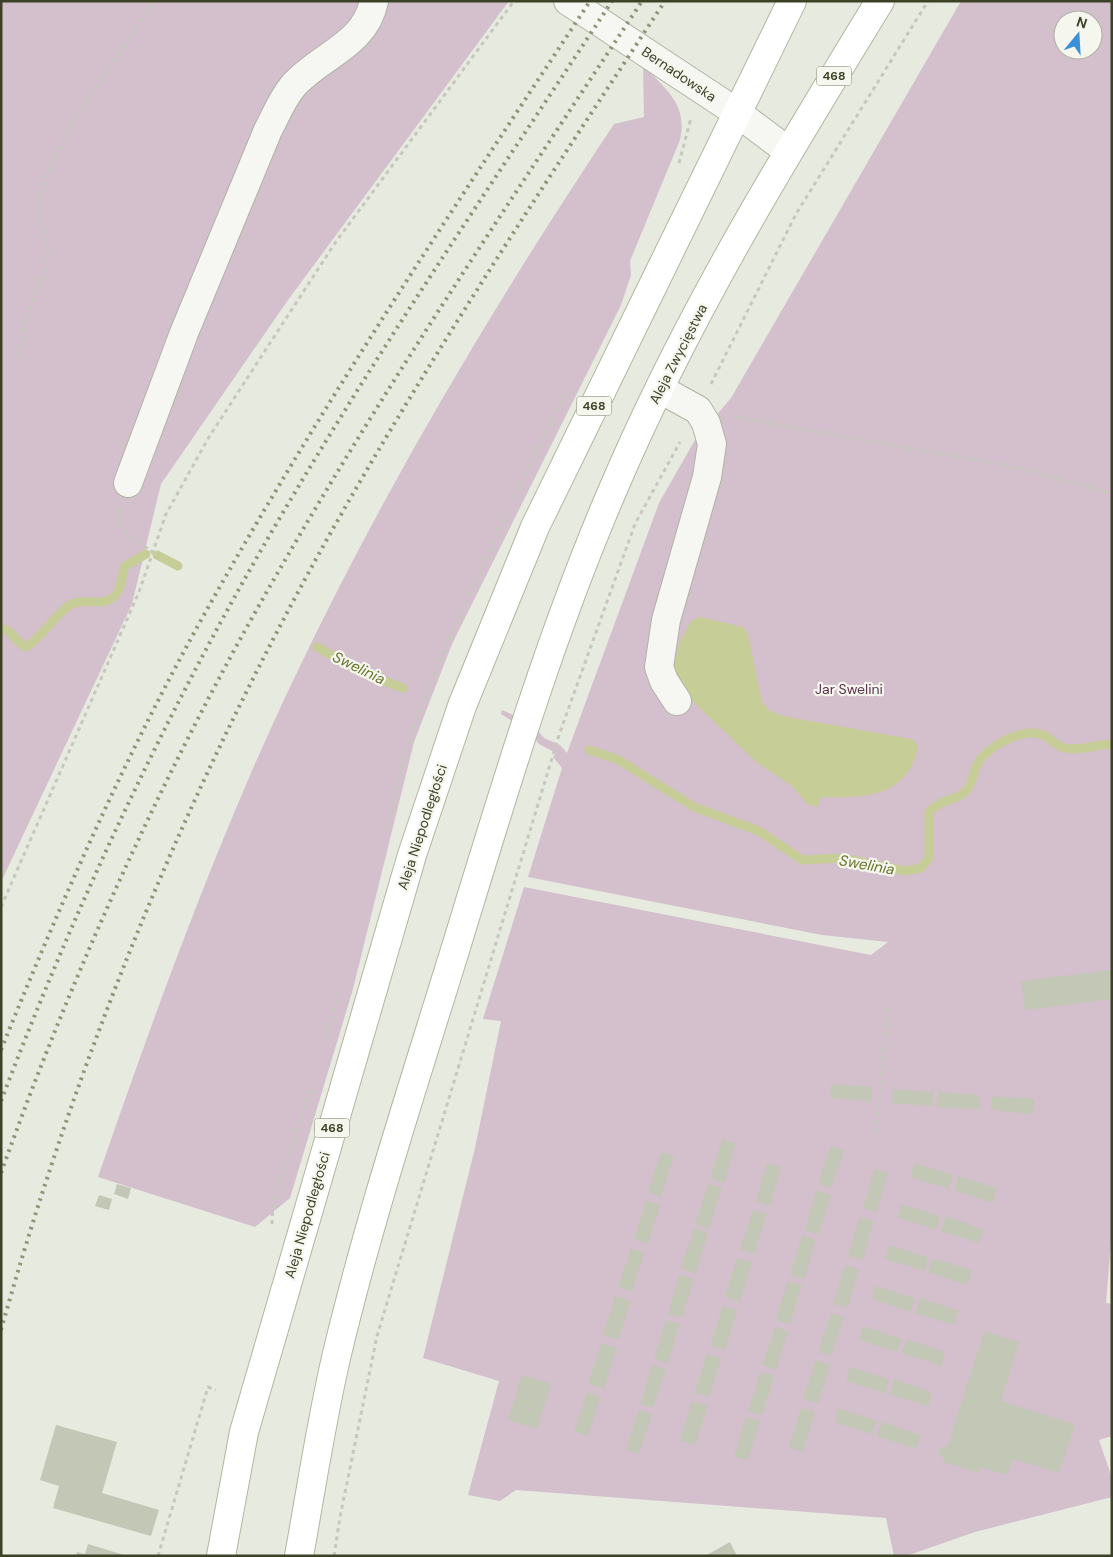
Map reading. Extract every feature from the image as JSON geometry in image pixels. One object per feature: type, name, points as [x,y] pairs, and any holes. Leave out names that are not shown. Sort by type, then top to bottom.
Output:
[{"type":"main road","name":"468","points":[[736,112],[792,1]]},
{"type":"main road","name":"Aleja Zwycięstwa","points":[[299,1556],[316,1454],[337,1356],[378,1199],[523,728],[552,643],[611,493],[660,389],[747,221],[880,1]]},
{"type":"main road","name":"Aleja Niepodległości","points":[[220,1556],[244,1432],[412,855],[462,706],[535,527],[736,112]]},
{"type":"street","points":[[128,483],[184,333],[268,130],[283,100],[294,85],[353,40],[365,26],[374,1]]},
{"type":"street","name":"Bernadowska","points":[[568,1],[736,112],[788,151]]},
{"type":"street","points":[[660,389],[698,410],[706,423],[712,444],[706,477],[666,620],[659,667],[664,681],[677,701]]},
{"type":"path","points":[[18,356],[27,315],[46,268],[48,253],[41,218],[40,197],[45,176],[58,148],[76,117],[123,50],[153,1]]},
{"type":"path","points":[[1,907],[139,592],[166,514],[209,437],[335,243],[514,1]]},
{"type":"path","points":[[334,1556],[340,1517],[377,1336],[559,735],[636,524],[698,410],[796,214],[928,1]]},
{"type":"path","points":[[681,150],[692,115]]},
{"type":"path","points":[[698,410],[932,454],[1025,469],[1112,494]]},
{"type":"path","points":[[128,483],[118,516],[121,527],[153,552]]},
{"type":"path","points":[[876,1132],[888,1005]]},
{"type":"path","points":[[158,1556],[208,1387],[216,1390]]},
{"type":"green space","points":[[1,1],[509,1],[288,300],[161,484],[132,604],[1,882]]},
{"type":"green space","name":"Jar Swelini","points":[[961,1],[1112,1],[1112,1230],[1106,1303],[1112,1304],[1112,1436],[1099,1440],[1112,1478],[1112,1497],[975,1532],[906,1556],[894,1556],[886,1518],[516,1490],[500,1501],[468,1495],[499,1381],[423,1358],[475,1148],[501,1021],[483,1019],[524,887],[871,955],[888,942],[822,935],[528,877],[562,768],[553,757],[556,753],[539,744],[528,731],[501,714],[502,710],[531,723],[544,738],[560,745],[567,753],[659,503],[695,440],[731,398]]},
{"type":"green space","points":[[643,65],[667,90],[678,107],[682,127],[680,140],[630,261],[631,275],[621,305],[452,644],[414,742],[353,989],[290,1198],[255,1227],[98,1177],[190,923],[251,773],[289,688],[373,522],[418,441],[513,280],[614,124],[644,117]]},
{"type":"shaded area","points":[[700,617],[743,627],[748,634],[762,702],[770,711],[783,716],[915,741],[918,748],[912,765],[904,777],[893,786],[881,792],[853,797],[821,797],[818,807],[808,805],[792,786],[756,762],[678,687],[674,665],[680,641],[692,620]]},
{"type":"building","points":[[1112,970],[1112,999],[1025,1010],[1021,981]]},
{"type":"building","points":[[831,1084],[872,1087],[871,1101],[830,1098]]},
{"type":"building","points":[[893,1089],[934,1092],[933,1106],[892,1103]]},
{"type":"building","points":[[938,1092],[980,1095],[979,1109],[937,1107]]},
{"type":"building","points":[[992,1096],[1034,1099],[1033,1114],[991,1110]]},
{"type":"building","points":[[722,1139],[736,1143],[724,1183],[710,1178]]},
{"type":"building","points":[[831,1146],[844,1150],[831,1188],[818,1184]]},
{"type":"building","points":[[661,1152],[674,1157],[661,1197],[648,1192]]},
{"type":"building","points":[[767,1163],[781,1167],[770,1206],[756,1201]]},
{"type":"building","points":[[915,1163],[953,1175],[949,1189],[910,1177]]},
{"type":"building","points":[[874,1169],[888,1173],[877,1212],[863,1208]]},
{"type":"building","points":[[958,1176],[997,1188],[993,1203],[954,1190]]},
{"type":"building","points":[[117,1184],[131,1188],[128,1199],[114,1194]]},
{"type":"building","points":[[708,1184],[722,1188],[709,1228],[695,1224]]},
{"type":"building","points":[[816,1191],[831,1195],[819,1234],[805,1230]]},
{"type":"building","points":[[99,1195],[112,1199],[109,1210],[95,1206]]},
{"type":"building","points":[[646,1200],[660,1205],[648,1244],[634,1240]]},
{"type":"building","points":[[902,1204],[940,1216],[936,1230],[897,1217]]},
{"type":"building","points":[[753,1210],[767,1214],[754,1254],[740,1249]]},
{"type":"building","points":[[946,1216],[984,1230],[979,1243],[941,1231]]},
{"type":"building","points":[[860,1217],[874,1221],[863,1260],[848,1256]]},
{"type":"building","points":[[694,1228],[708,1233],[696,1273],[681,1268]]},
{"type":"building","points":[[802,1235],[816,1240],[804,1279],[790,1275]]},
{"type":"building","points":[[889,1245],[928,1257],[924,1271],[885,1259]]},
{"type":"building","points":[[631,1248],[644,1253],[632,1292],[618,1287]]},
{"type":"building","points":[[737,1258],[752,1262],[740,1302],[725,1297]]},
{"type":"building","points":[[933,1258],[972,1270],[967,1285],[928,1272]]},
{"type":"building","points":[[845,1265],[859,1269],[848,1308],[833,1304]]},
{"type":"building","points":[[679,1275],[694,1279],[682,1318],[668,1314]]},
{"type":"building","points":[[788,1281],[802,1285],[790,1324],[776,1320]]},
{"type":"building","points":[[876,1286],[915,1298],[911,1312],[872,1299]]},
{"type":"building","points":[[615,1296],[631,1301],[618,1340],[603,1335]]},
{"type":"building","points":[[920,1298],[959,1311],[954,1325],[915,1313]]},
{"type":"building","points":[[723,1306],[738,1310],[725,1350],[710,1345]]},
{"type":"building","points":[[831,1313],[844,1317],[831,1356],[818,1352]]},
{"type":"building","points":[[666,1320],[680,1324],[668,1363],[654,1359]]},
{"type":"building","points":[[863,1326],[902,1339],[897,1352],[859,1340]]},
{"type":"building","points":[[775,1327],[788,1331],[776,1370],[762,1365]]},
{"type":"building","points":[[984,1331],[1019,1342],[1001,1401],[1075,1424],[1059,1473],[1013,1459],[1007,1475],[980,1467],[978,1473],[943,1462],[944,1457],[938,1455],[941,1446],[947,1448]]},
{"type":"building","points":[[907,1339],[945,1352],[941,1366],[902,1353]]},
{"type":"building","points":[[601,1343],[617,1348],[604,1389],[588,1384]]},
{"type":"building","points":[[707,1354],[722,1358],[709,1397],[694,1393]]},
{"type":"building","points":[[816,1360],[830,1365],[818,1404],[803,1399]]},
{"type":"building","points":[[652,1365],[666,1369],[653,1408],[640,1404]]},
{"type":"building","points":[[850,1367],[889,1379],[885,1393],[846,1381]]},
{"type":"building","points":[[760,1372],[775,1376],[762,1415],[748,1411]]},
{"type":"building","points":[[522,1375],[551,1384],[537,1429],[508,1420]]},
{"type":"building","points":[[894,1379],[932,1392],[928,1406],[889,1394]]},
{"type":"building","points":[[587,1392],[601,1397],[588,1436],[574,1431]]},
{"type":"building","points":[[692,1401],[708,1405],[695,1445],[680,1441]]},
{"type":"building","points":[[801,1408],[815,1412],[803,1452],[789,1447]]},
{"type":"building","points":[[838,1408],[877,1421],[872,1434],[834,1422]]},
{"type":"building","points":[[639,1410],[652,1414],[639,1454],[626,1449]]},
{"type":"building","points":[[746,1417],[760,1421],[748,1461],[734,1456]]},
{"type":"building","points":[[882,1422],[921,1435],[916,1449],[877,1436]]},
{"type":"building","points":[[56,1425],[117,1442],[102,1493],[159,1510],[151,1536],[53,1508],[59,1486],[40,1480]]},
{"type":"building","points":[[730,1542],[737,1556],[705,1556]]},
{"type":"building","points":[[88,1544],[124,1556],[76,1556],[77,1552],[85,1554]]},
{"type":"waterway","name":"Swelinia","points":[[1,630],[5,629],[11,633],[26,647],[73,603],[108,601],[118,591],[125,566],[146,554]]},
{"type":"waterway","name":"Swelinia","points":[[157,555],[178,566]]},
{"type":"waterway","name":"Swelinia","points":[[317,647],[359,671],[403,688]]},
{"type":"waterway","name":"Swelinia","points":[[589,750],[617,759],[694,807],[759,831],[802,860],[843,858],[905,871],[921,868],[929,858],[929,812],[939,804],[965,792],[980,759],[996,745],[1027,733],[1043,735],[1061,747],[1070,749],[1112,744]]},
{"type":"railway","points":[[1,1050],[46,941],[119,779],[200,622],[245,542],[340,385],[590,1]]},
{"type":"railway","points":[[1,1101],[55,966],[114,833],[179,702],[248,573],[290,500],[379,356],[612,1]]},
{"type":"railway","points":[[1,1173],[52,1037],[109,904],[170,773],[237,645],[284,562],[382,400],[485,239],[642,1]]},
{"type":"railway","points":[[1,1330],[31,1227],[101,1025],[140,926],[182,828],[227,731],[275,635],[326,541],[406,404],[577,134],[665,1]]}]
